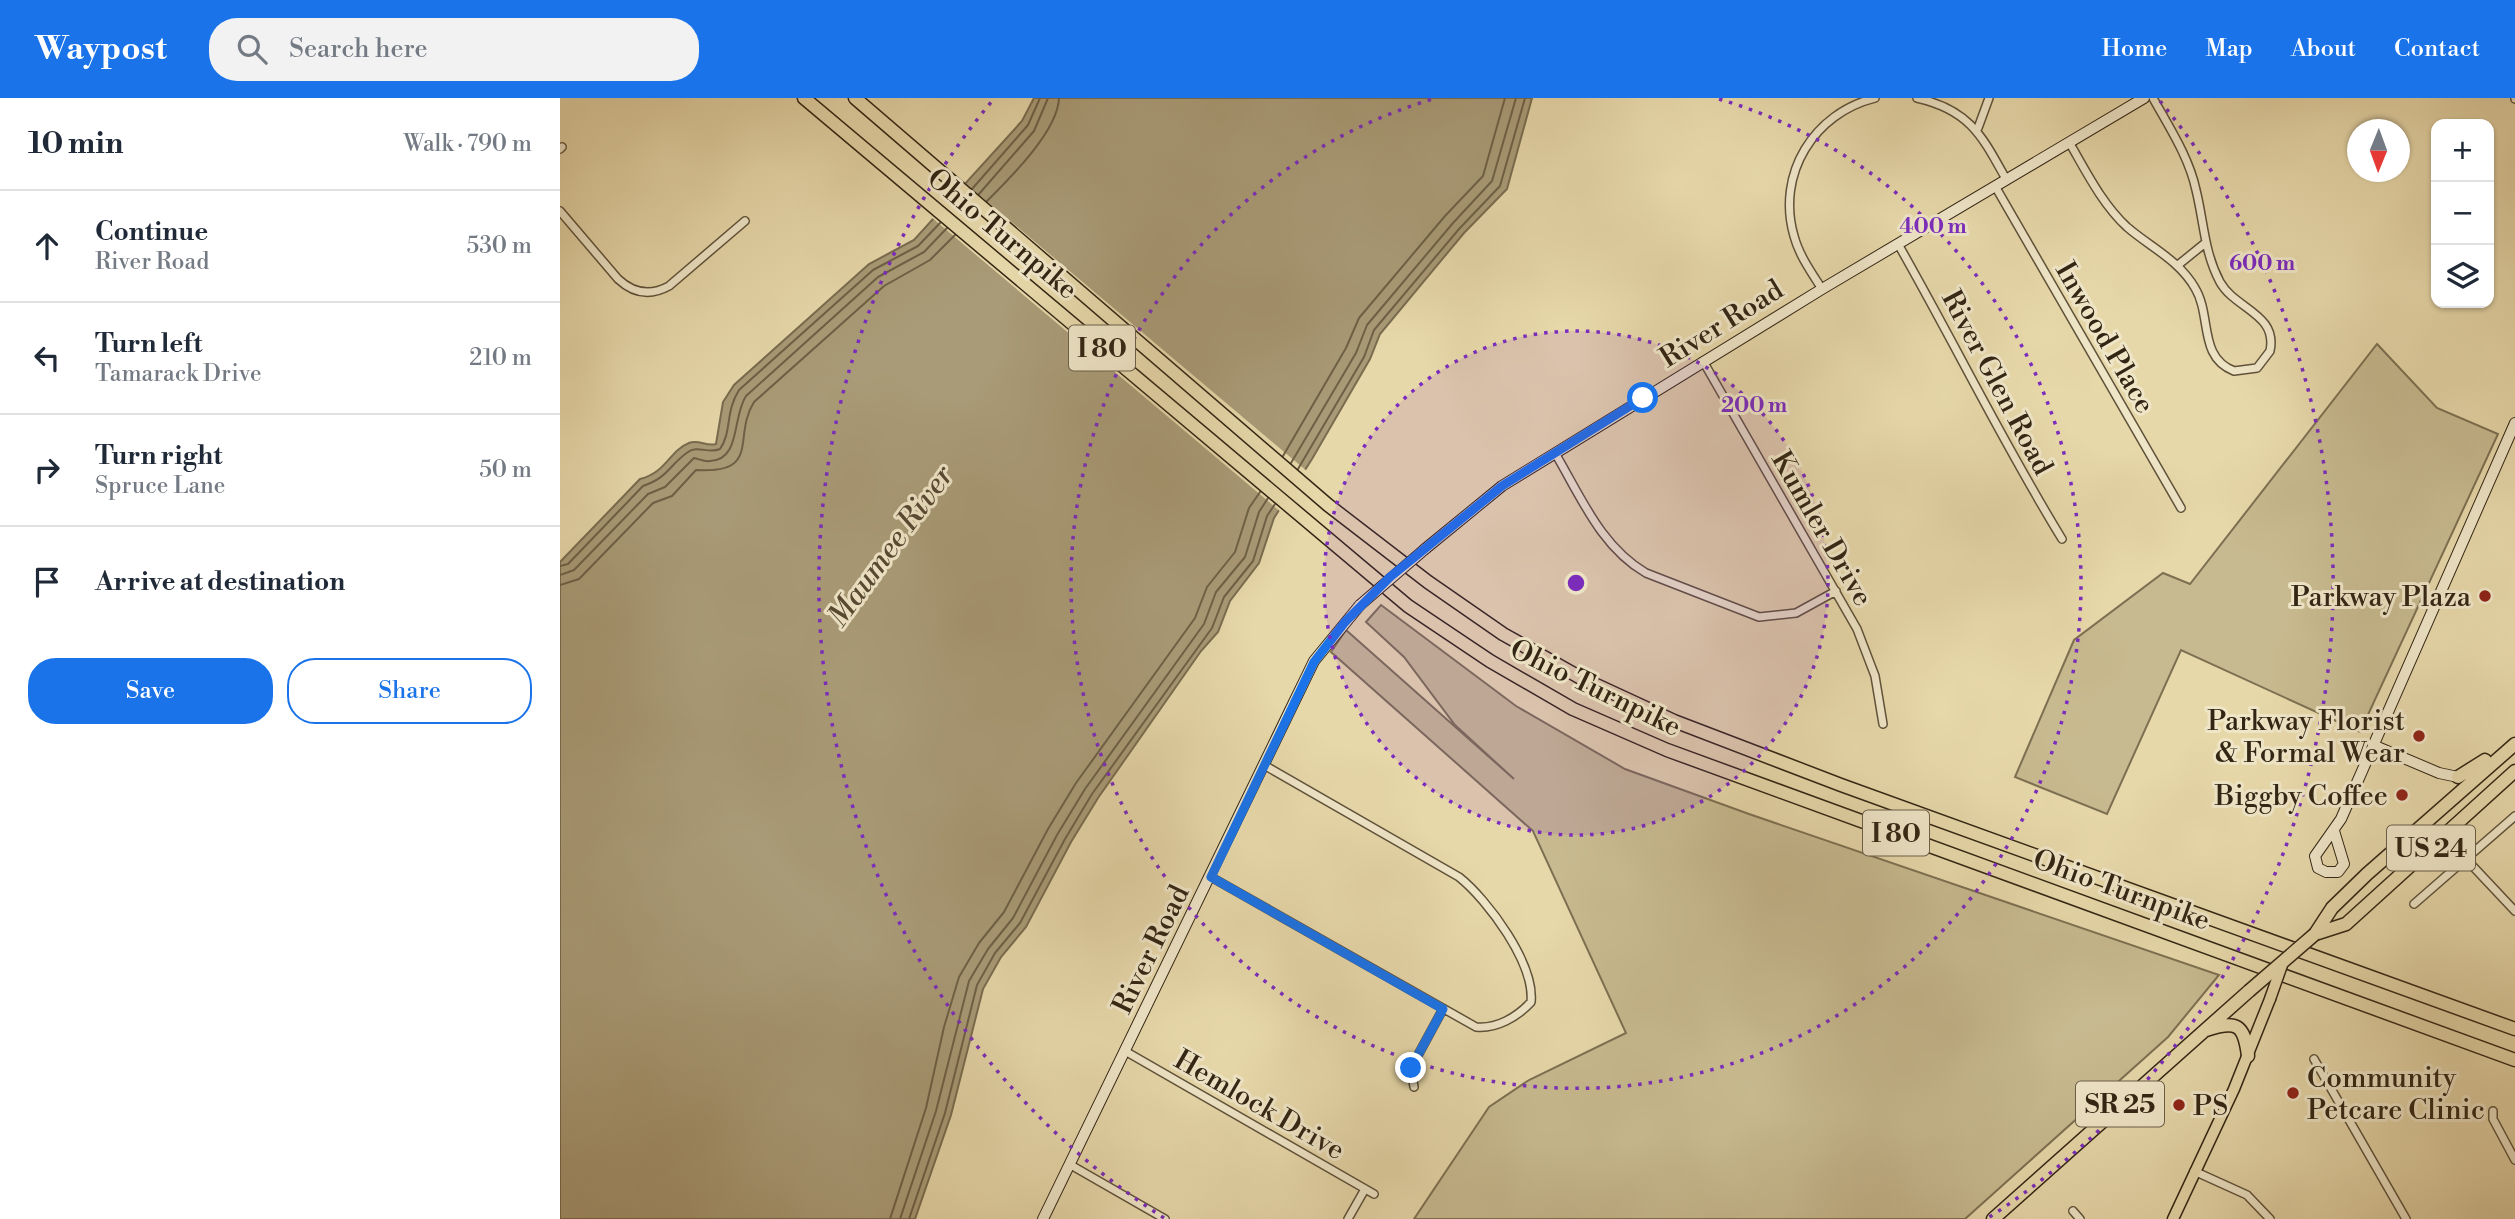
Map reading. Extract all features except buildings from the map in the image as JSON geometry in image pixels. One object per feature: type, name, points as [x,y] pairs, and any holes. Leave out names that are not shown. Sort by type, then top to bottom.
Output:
[{"type":"highway","name":"Ohio Turnpike","points":[[804,98],[1408,606],[1490,661],[1573,709],[1667,750],[2515,1060]]},
{"type":"highway","name":"Ohio Turnpike","points":[[855,98],[1328,505],[1428,582],[1503,634],[1581,678],[1674,721],[1841,785],[2515,1029]]},
{"type":"highway","points":[[2458,777],[2471,771],[2515,736]]},
{"type":"highway","name":"US 24","points":[[2282,965],[2315,934],[2332,908],[2515,744]]},
{"type":"highway","name":"US 24","points":[[2315,934],[2346,924],[2515,772]]},
{"type":"highway","name":"SR 25","points":[[1993,1219],[2202,1031],[2282,965]]},
{"type":"highway","points":[[2202,1031],[2226,1023],[2238,1027],[2245,1035],[2248,1056]]},
{"type":"main road","name":"US 24","points":[[2172,1219],[2248,1056],[2282,965]]},
{"type":"street","points":[[1822,289],[1793,234],[1791,186],[1802,152],[1817,132],[1854,98]]},
{"type":"street","points":[[1843,109],[1875,98]]},
{"type":"street","points":[[1917,98],[1942,106],[1978,128],[2006,179]]},
{"type":"street","points":[[1978,128],[1989,98]]},
{"type":"street","name":"River Road","points":[[1042,1219],[1314,662],[1360,605],[1502,486],[1822,289],[2144,98]]},
{"type":"street","points":[[2070,142],[2113,211],[2126,226],[2178,265],[2201,300],[2208,342],[2215,358],[2234,371],[2257,368],[2270,351],[2268,327],[2257,314],[2240,305],[2225,290],[2204,244],[2190,168],[2153,98]]},
{"type":"street","name":"Inwood Place","points":[[1994,186],[2181,508]]},
{"type":"street","points":[[560,211],[624,284],[641,292],[655,292],[669,286],[745,221]]},
{"type":"street","name":"River Glen Road","points":[[1898,244],[1943,322],[1985,409],[2062,539]]},
{"type":"street","points":[[2178,265],[2204,244]]},
{"type":"street","name":"Kumler Drive","points":[[1703,361],[1857,629],[1875,676],[1883,724]]},
{"type":"street","points":[[2334,831],[2515,423]]},
{"type":"street","points":[[1555,453],[1609,545],[1630,564],[1646,573],[1759,617],[1796,613],[1836,592]]},
{"type":"street","points":[[2373,745],[2439,773],[2458,777]]},
{"type":"street","points":[[1211,877],[1476,1027],[1486,1028],[1508,1020],[1531,1002],[1530,977],[1476,890],[1459,877],[1264,765]]},
{"type":"street","points":[[2439,773],[2450,784],[2453,799]]},
{"type":"street","points":[[2414,904],[2515,816]]},
{"type":"street","points":[[2466,859],[2515,911]]},
{"type":"street","points":[[1414,1087],[1411,1068],[1443,1009]]},
{"type":"street","name":"Hemlock Drive","points":[[1125,1051],[1374,1194]]},
{"type":"street","points":[[2314,1059],[2406,1219]]},
{"type":"street","points":[[2493,1111],[2493,1119],[2515,1160]]},
{"type":"street","points":[[1069,1164],[1165,1219]]},
{"type":"street","points":[[2194,1171],[2247,1195],[2270,1219]]},
{"type":"street","points":[[1348,1219],[1365,1189]]},
{"type":"street","points":[[2073,1210],[2080,1219]]},
{"type":"shaded area","points":[[2377,344],[2437,408],[2498,434],[2360,732],[2181,650],[2107,814],[2015,777],[2074,640],[2163,573],[2190,584]]},
{"type":"shaded area","points":[[1381,605],[1516,706],[1625,769],[2219,975],[2168,1037],[1965,1219],[1414,1219],[1489,1107],[1529,1080],[1626,1033],[1533,831],[1331,652],[1346,630],[1514,779],[1455,725],[1404,657],[1366,622]]},
{"type":"water","name":"Maumee River","points":[[1034,98],[1532,98],[1507,189],[1464,233],[1380,334],[1370,359],[1274,518],[1259,563],[1230,601],[1218,632],[1201,651],[1098,798],[1071,842],[1026,927],[1001,957],[983,989],[951,1115],[915,1219],[560,1219],[560,562],[640,479],[656,472],[682,447],[693,442],[716,444],[723,402],[734,385],[869,264],[914,240],[1022,121]]},
{"type":"pier","points":[[964,182],[1308,472],[1282,513],[931,217]]},
{"type":"place","name":"Parkway Plaza","points":[[2485,596]]},
{"type":"place","name":"Parkway Florist & Formal Wear","points":[[2419,736]]},
{"type":"place","name":"Biggby Coffee","points":[[2402,795]]},
{"type":"place","name":"Community Petcare Clinic","points":[[2293,1093]]},
{"type":"place","name":"PS","points":[[2179,1105]]},
{"type":"route","points":[[1411,1068],[1443,1009],[1211,877],[1314,662],[1360,605],[1390,577],[1502,486],[1643,398]]}]
